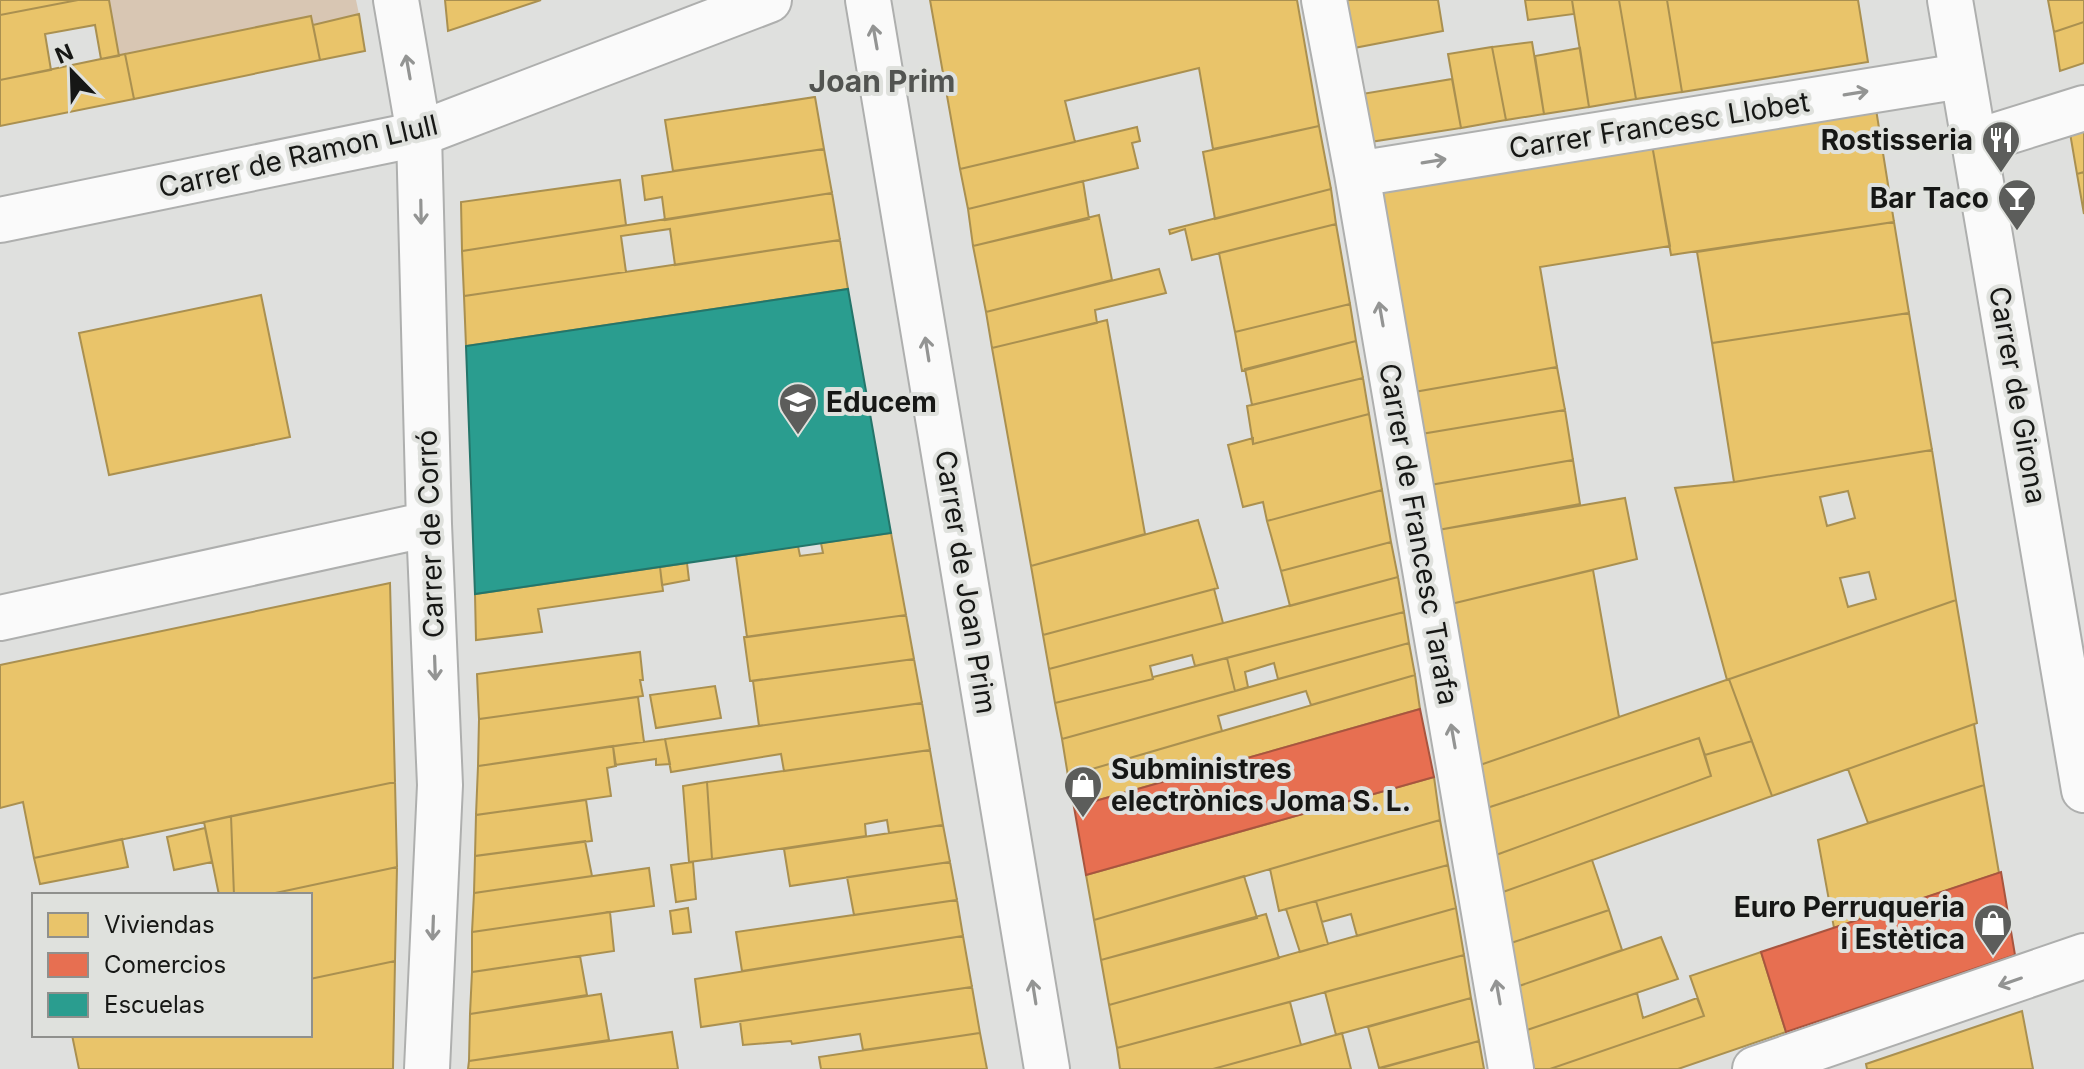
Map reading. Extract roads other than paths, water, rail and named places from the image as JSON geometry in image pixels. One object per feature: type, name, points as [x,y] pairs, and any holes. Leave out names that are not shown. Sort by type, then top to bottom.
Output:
[{"type":"street","name":"Carrer de Corró","points":[[396,0],[419,134],[429,524],[440,785],[427,1069]]},
{"type":"street","name":"Carrer de Ramon Llull","points":[[0,220],[419,134],[769,0]]},
{"type":"street","name":"Carrer de Joan Prim","points":[[868,0],[1047,1069]]},
{"type":"street","name":"Carrer de Francesc Tarafa","points":[[1324,0],[1357,174],[1511,1069]]},
{"type":"street","name":"Carrer de Girona","points":[[1950,0],[2084,790]]},
{"type":"street","name":"Carrer Francesc Llobet","points":[[1357,174],[1961,76]]},
{"type":"street","points":[[1975,142],[2084,108]]},
{"type":"street","points":[[0,618],[429,524]]},
{"type":"street","points":[[1755,1069],[2084,956]]},
{"type":"place","name":"Rostisseria","points":[[2001,174]]},
{"type":"place","name":"Bar Taco","points":[[2017,232]]},
{"type":"place","name":"Educem","points":[[798,436]]},
{"type":"place","name":"Subministres electrònics Joma S. L.","points":[[1083,819]]},
{"type":"place","name":"Euro Perruqueria i Estètica","points":[[1993,957]]},
{"type":"district","name":"Joan Prim","points":[[882,81]]}]
